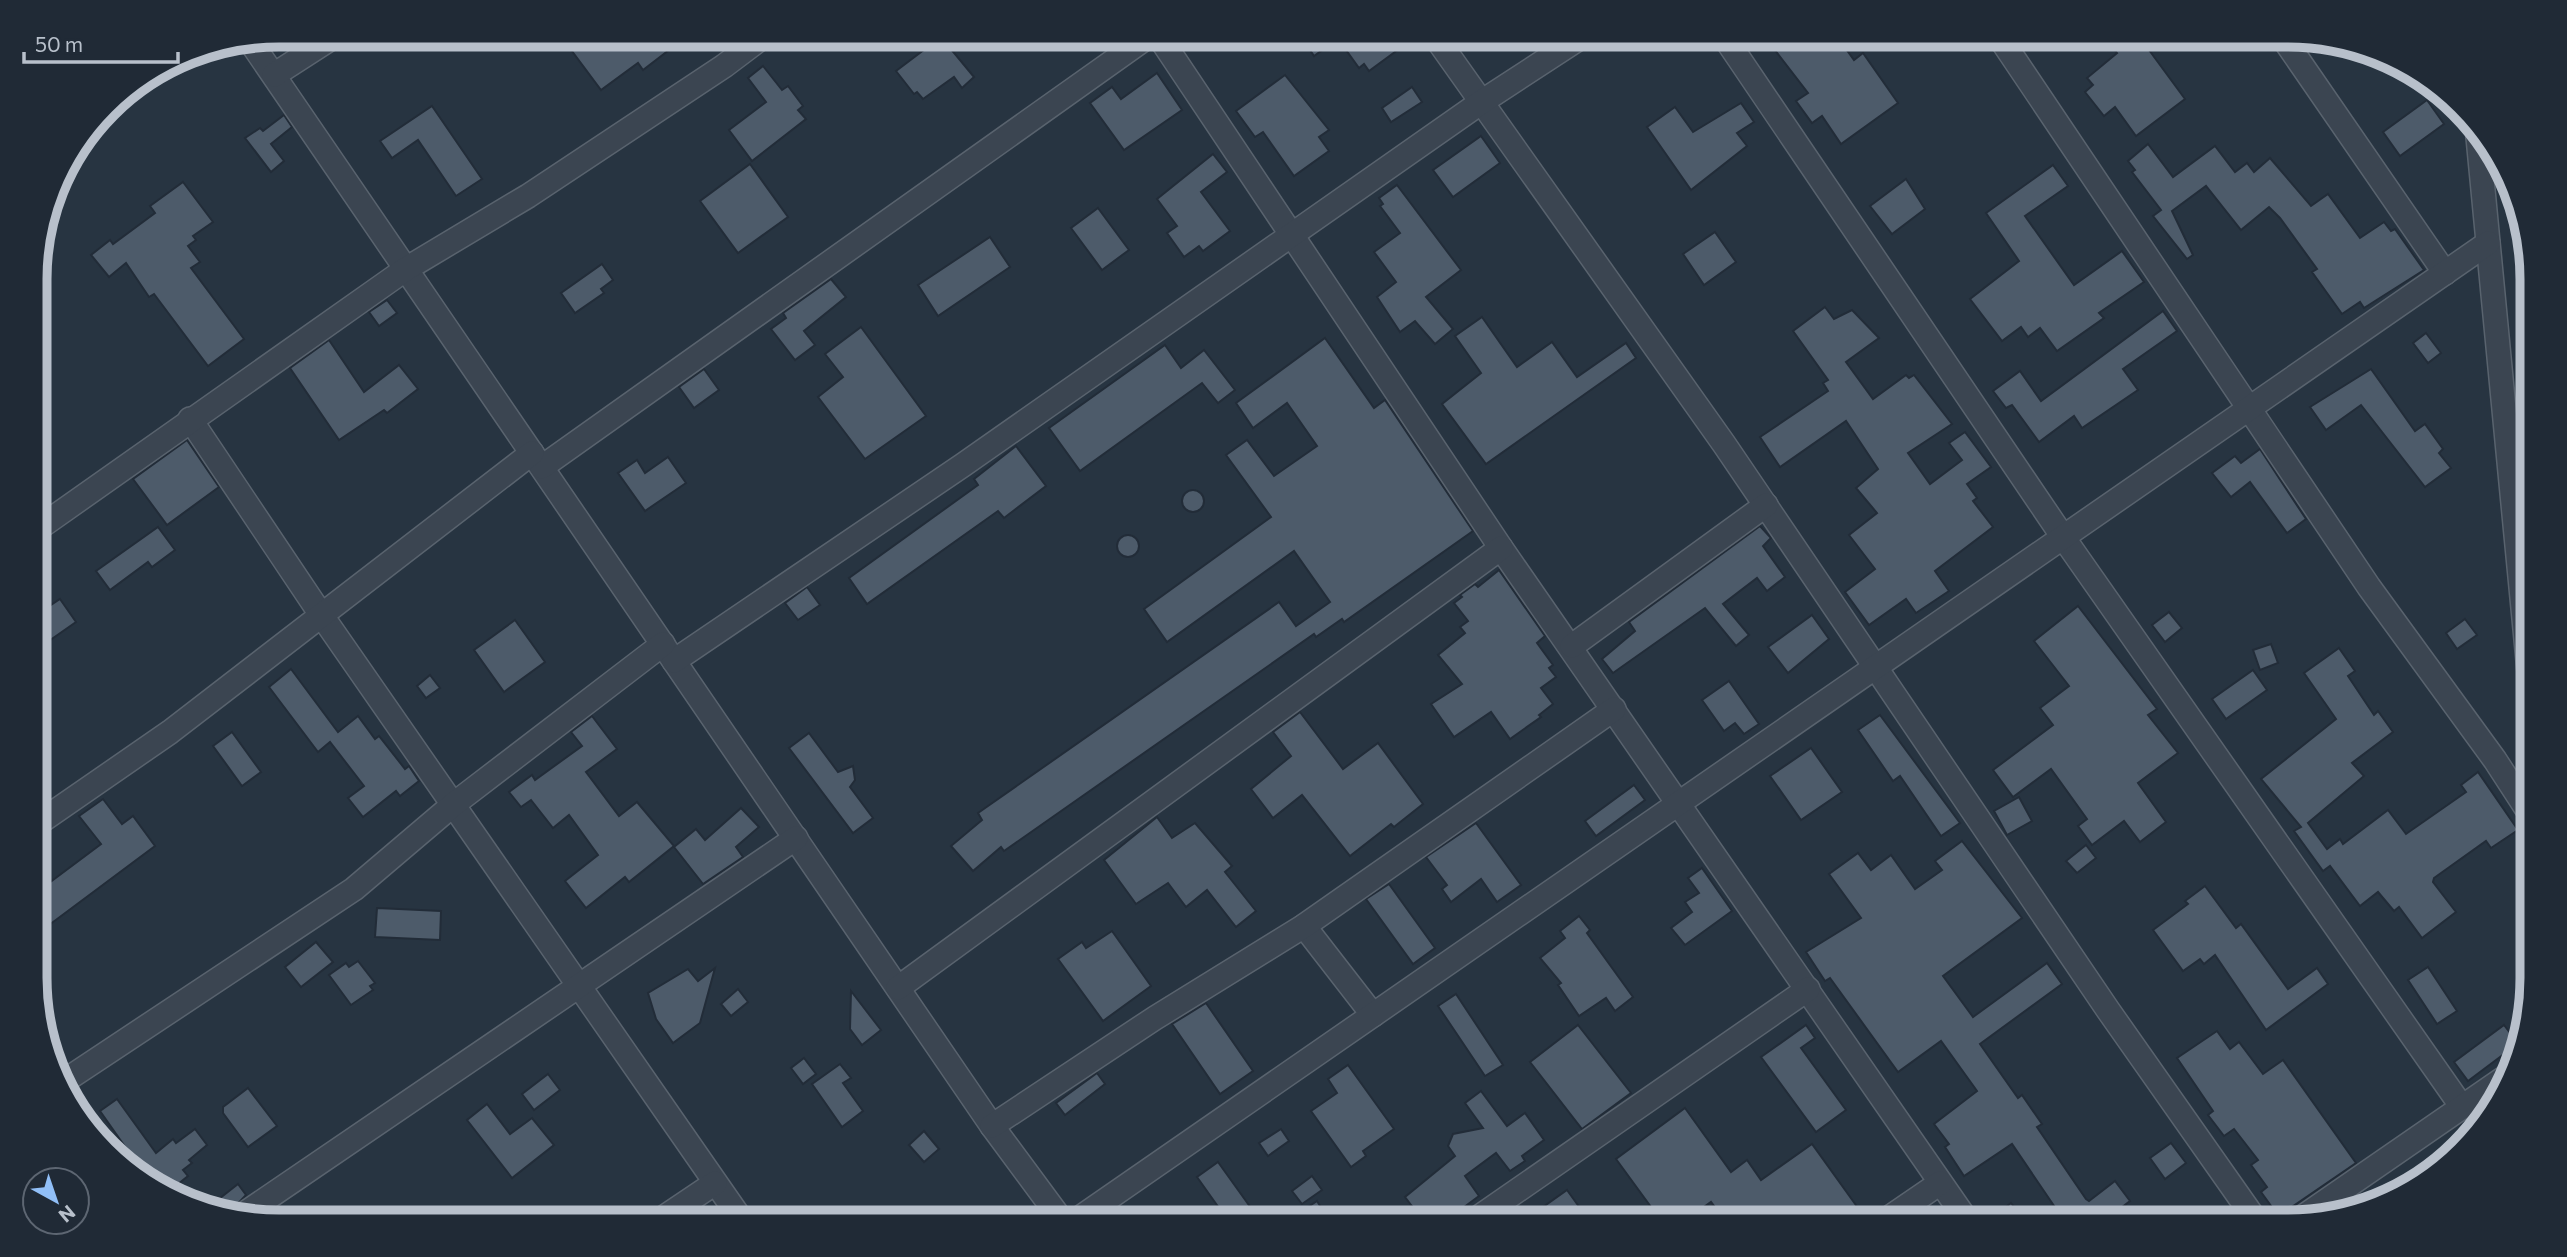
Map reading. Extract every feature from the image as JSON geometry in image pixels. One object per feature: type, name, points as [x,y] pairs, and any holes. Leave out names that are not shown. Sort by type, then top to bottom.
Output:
[{"type":"street","points":[[274,75],[317,47]]},
{"type":"street","points":[[48,522],[406,269],[528,196],[749,47]]},
{"type":"street","points":[[47,817],[170,732],[322,616],[537,460],[1133,47]]},
{"type":"street","points":[[1166,47],[1501,548],[1572,646],[1959,1209]]},
{"type":"street","points":[[1442,47],[1766,505],[2248,1209]]},
{"type":"street","points":[[70,1077],[354,889],[454,804],[668,652],[963,465],[1480,103],[1566,47]]},
{"type":"street","points":[[1731,47],[2063,537],[2462,1107]]},
{"type":"street","points":[[2006,47],[2369,587],[2520,799]]},
{"type":"street","points":[[2289,47],[2445,273]]},
{"type":"street","points":[[255,49],[992,1126],[1054,1210]]},
{"type":"street","points":[[2479,149],[2520,577]]},
{"type":"street","points":[[1092,1210],[2488,243]]},
{"type":"street","points":[[190,419],[322,616],[734,1210]]},
{"type":"street","points":[[1572,646],[1766,505]]},
{"type":"street","points":[[898,989],[1501,548]]},
{"type":"street","points":[[992,1126],[1154,1018],[1304,926],[1614,709]]},
{"type":"street","points":[[252,1208],[796,838]]},
{"type":"street","points":[[1304,926],[1373,1014]]},
{"type":"street","points":[[1490,1209],[1808,989]]},
{"type":"street","points":[[2319,1207],[2493,1086]]},
{"type":"street","points":[[675,1210],[715,1183]]},
{"type":"street","points":[[1901,1209],[1940,1183]]},
{"type":"building","points":[[569,47],[667,47],[669,50],[643,70],[638,63],[601,90]]},
{"type":"building","points":[[928,47],[949,47],[974,77],[962,88],[954,77],[923,99],[917,92],[914,94],[896,71]]},
{"type":"building","points":[[1308,47],[1327,47],[1314,56]]},
{"type":"building","points":[[1344,47],[1402,47],[1369,71],[1364,64],[1359,68]]},
{"type":"building","points":[[1773,47],[1845,47],[1854,60],[1863,53],[1898,103],[1841,144],[1822,116],[1812,123],[1796,101],[1808,93]]},
{"type":"building","points":[[2112,47],[2147,47],[2185,99],[2136,136],[2115,107],[2104,116],[2085,92],[2093,85],[2087,78],[2117,53]]},
{"type":"building","points":[[763,66],[782,90],[788,86],[803,106],[798,110],[806,119],[752,161],[729,130],[766,102],[748,78]]},
{"type":"building","points":[[1157,73],[1182,110],[1124,150],[1090,103],[1112,87],[1121,99]]},
{"type":"building","points":[[1285,75],[1329,130],[1319,137],[1329,151],[1294,176],[1263,132],[1255,137],[1236,111]]},
{"type":"building","points":[[1412,87],[1422,102],[1391,122],[1382,108]]},
{"type":"building","points":[[2427,100],[2444,124],[2400,156],[2383,132]]},
{"type":"building","points":[[1741,103],[1754,122],[1737,133],[1747,146],[1691,190],[1647,127],[1675,107],[1693,132]]},
{"type":"building","points":[[432,106],[482,179],[456,196],[418,140],[392,158],[380,141]]},
{"type":"building","points":[[284,115],[292,127],[271,144],[284,161],[271,172],[245,138],[260,128],[263,131]]},
{"type":"building","points":[[1481,136],[1500,163],[1453,197],[1433,170]]},
{"type":"building","points":[[2148,144],[2173,177],[2215,146],[2235,172],[2247,163],[2254,172],[2270,158],[2311,206],[2328,194],[2360,238],[2384,222],[2391,231],[2395,229],[2424,270],[2364,308],[2360,302],[2342,314],[2312,272],[2317,269],[2269,207],[2241,230],[2206,186],[2172,211],[2193,255],[2187,259],[2153,216],[2161,210],[2132,172],[2135,170],[2128,161]]},
{"type":"building","points":[[1213,154],[1227,172],[1201,192],[1230,231],[1203,251],[1199,246],[1184,257],[1167,233],[1177,226],[1157,199]]},
{"type":"building","points":[[750,164],[788,217],[738,253],[700,201]]},
{"type":"building","points":[[2053,165],[2068,186],[2025,216],[2074,285],[2122,251],[2144,282],[2099,313],[2104,318],[2057,351],[2040,328],[2028,337],[2021,327],[2002,341],[1970,299],[2019,261],[1986,213]]},
{"type":"building","points":[[1906,179],[1925,209],[1892,234],[1870,206]]},
{"type":"building","points":[[183,182],[213,222],[193,236],[196,240],[188,246],[200,262],[191,268],[244,339],[208,366],[154,294],[149,297],[126,263],[109,277],[91,255],[110,240],[113,244],[155,213],[150,206]]},
{"type":"building","points":[[1397,185],[1461,270],[1426,297],[1453,329],[1435,344],[1415,321],[1400,332],[1377,297],[1396,282],[1374,252],[1400,233],[1380,206],[1383,204],[1379,198]]},
{"type":"building","points":[[1098,208],[1129,250],[1102,270],[1071,228]]},
{"type":"building","points":[[1715,232],[1736,262],[1704,285],[1683,254]]},
{"type":"building","points":[[990,237],[1010,267],[938,316],[918,285]]},
{"type":"building","points":[[602,264],[613,280],[601,289],[604,293],[575,313],[561,293]]},
{"type":"building","points":[[831,279],[846,297],[804,331],[815,345],[795,360],[771,329],[786,318],[783,313]]},
{"type":"building","points":[[387,300],[397,313],[379,326],[369,312]]},
{"type":"building","points":[[1825,307],[1834,319],[1852,310],[1879,338],[1846,362],[1873,399],[1906,375],[1909,378],[1914,375],[1952,424],[1908,453],[1930,484],[1962,460],[1949,443],[1965,432],[1991,467],[1967,484],[1977,498],[1973,501],[1993,527],[1935,571],[1949,591],[1916,613],[1906,599],[1869,625],[1845,592],[1875,569],[1849,535],[1877,513],[1856,488],[1878,469],[1846,421],[1780,467],[1760,437],[1828,391],[1823,383],[1828,380],[1793,331]]},
{"type":"building","points":[[2163,311],[2177,331],[2123,369],[2138,390],[2082,428],[2074,416],[2039,442],[2012,405],[2006,408],[1993,391],[2020,371],[2041,401]]},
{"type":"building","points":[[1482,317],[1517,367],[1552,342],[1577,377],[1626,343],[1636,358],[1486,464],[1442,404],[1481,373],[1455,336]]},
{"type":"building","points":[[861,327],[926,416],[865,459],[818,397],[843,377],[825,354]]},
{"type":"building","points":[[2426,333],[2441,353],[2428,363],[2413,343]]},
{"type":"building","points":[[1325,338],[1374,408],[1385,400],[1473,531],[1344,622],[1342,619],[1316,637],[1314,634],[1004,851],[1001,847],[973,871],[951,846],[982,820],[978,813],[1279,602],[1296,626],[1330,602],[1294,551],[1167,642],[1144,609],[1271,517],[1226,455],[1247,440],[1274,476],[1317,446],[1287,403],[1253,428],[1236,403]]},
{"type":"building","points":[[329,340],[364,392],[399,365],[418,389],[387,413],[384,410],[339,440],[290,368]]},
{"type":"building","points":[[1165,345],[1181,368],[1204,350],[1235,390],[1218,403],[1202,383],[1080,471],[1049,428]]},
{"type":"building","points":[[704,369],[719,390],[694,408],[679,387]]},
{"type":"building","points":[[2371,369],[2415,431],[2425,424],[2443,449],[2439,453],[2451,468],[2425,487],[2361,405],[2326,430],[2310,407]]},
{"type":"building","points":[[187,440],[219,487],[167,525],[133,479]]},
{"type":"building","points":[[1016,446],[1046,486],[1004,518],[998,511],[867,604],[849,578],[978,485],[974,479]]},
{"type":"building","points":[[2260,449],[2306,519],[2287,533],[2250,482],[2231,497],[2212,473],[2235,456],[2241,463]]},
{"type":"building","points":[[668,457],[686,483],[645,511],[618,473],[637,460],[645,473]]},
{"type":"building","points":[[1193,490],[1201,493],[1204,501],[1201,509],[1193,512],[1185,509],[1182,501],[1185,493]]},
{"type":"building","points":[[1760,526],[1771,538],[1763,546],[1785,577],[1767,591],[1757,578],[1723,604],[1749,635],[1736,646],[1705,608],[1613,673],[1602,659],[1635,631],[1629,622]]},
{"type":"building","points":[[158,527],[175,550],[152,567],[148,562],[110,590],[96,571]]},
{"type":"building","points":[[1128,535],[1136,538],[1139,546],[1136,554],[1128,557],[1120,554],[1117,546],[1120,538]]},
{"type":"building","points":[[1499,570],[1545,636],[1537,643],[1553,665],[1549,668],[1556,677],[1541,688],[1553,704],[1539,715],[1541,717],[1510,739],[1491,712],[1454,737],[1431,704],[1462,684],[1438,655],[1465,633],[1460,627],[1468,621],[1454,603],[1475,584],[1478,587]]},
{"type":"building","points":[[807,587],[820,605],[798,620],[785,603]]},
{"type":"building","points":[[60,599],[76,622],[47,642],[48,607]]},
{"type":"building","points":[[2078,606],[2157,709],[2148,715],[2178,753],[2138,783],[2166,822],[2140,842],[2124,821],[2092,845],[2078,826],[2087,819],[2051,769],[2013,797],[1993,770],[2053,725],[2040,708],[2069,686],[2034,641]]},
{"type":"building","points":[[2169,612],[2182,628],[2165,642],[2152,625]]},
{"type":"building","points":[[1812,615],[1829,639],[1788,673],[1768,647]]},
{"type":"building","points":[[2465,619],[2477,635],[2457,649],[2446,633]]},
{"type":"building","points":[[515,620],[545,662],[504,692],[474,650]]},
{"type":"building","points":[[2271,644],[2278,663],[2260,670],[2253,650]]},
{"type":"building","points":[[2339,648],[2355,671],[2348,676],[2374,715],[2378,711],[2393,732],[2352,763],[2364,776],[2308,823],[2327,849],[2340,839],[2343,844],[2388,810],[2406,834],[2466,792],[2461,785],[2478,772],[2518,830],[2491,848],[2486,841],[2434,878],[2433,882],[2456,912],[2422,938],[2399,907],[2394,911],[2378,892],[2360,906],[2330,866],[2323,871],[2294,831],[2301,827],[2261,779],[2336,719],[2304,673]]},
{"type":"building","points":[[291,669],[338,732],[358,716],[375,739],[379,736],[405,769],[409,766],[419,781],[400,796],[396,791],[363,817],[348,798],[364,786],[330,742],[318,752],[269,687]]},
{"type":"building","points":[[2253,670],[2267,690],[2226,719],[2212,699]]},
{"type":"building","points":[[430,675],[440,688],[426,698],[417,686]]},
{"type":"building","points":[[1729,681],[1759,724],[1744,734],[1735,723],[1724,731],[1702,700]]},
{"type":"building","points":[[1300,712],[1343,769],[1378,743],[1423,804],[1394,827],[1391,824],[1350,856],[1302,795],[1273,818],[1251,789],[1291,756],[1273,732]]},
{"type":"building","points":[[1880,715],[1960,823],[1941,836],[1900,776],[1893,781],[1858,730]]},
{"type":"building","points":[[592,716],[617,749],[586,772],[619,816],[637,802],[674,846],[629,882],[625,877],[586,908],[565,881],[598,855],[569,815],[553,828],[531,800],[521,807],[509,792],[532,775],[535,780],[582,746],[571,732]]},
{"type":"building","points":[[232,732],[261,772],[242,786],[213,746]]},
{"type":"building","points":[[809,733],[838,772],[853,766],[855,780],[850,787],[873,818],[853,833],[789,748]]},
{"type":"building","points":[[1811,748],[1842,792],[1801,820],[1770,776]]},
{"type":"building","points":[[1634,785],[1645,800],[1596,836],[1585,821]]},
{"type":"building","points":[[2019,797],[2032,821],[2007,835],[1994,811]]},
{"type":"building","points":[[103,799],[122,824],[133,816],[155,846],[47,926],[47,884],[101,844],[79,816]]},
{"type":"building","points":[[741,808],[759,827],[736,847],[743,857],[703,884],[674,847],[696,829],[705,840]]},
{"type":"building","points":[[1157,817],[1172,838],[1195,823],[1232,866],[1225,872],[1256,911],[1236,927],[1207,890],[1186,907],[1168,883],[1136,904],[1104,860]]},
{"type":"building","points":[[1476,823],[1521,885],[1497,902],[1481,879],[1451,902],[1442,889],[1447,885],[1426,857]]},
{"type":"building","points":[[1962,841],[2022,918],[1943,976],[1973,1017],[2047,963],[2062,984],[1980,1044],[2018,1098],[2022,1095],[2042,1124],[2037,1127],[2086,1199],[2089,1201],[2115,1181],[2130,1201],[2122,1209],[2056,1209],[2012,1144],[1964,1176],[1945,1147],[1949,1144],[1934,1124],[1977,1091],[1941,1041],[1898,1072],[1830,978],[1825,981],[1806,952],[1861,918],[1829,874],[1858,853],[1871,870],[1891,855],[1915,889],[1942,870],[1935,861]]},
{"type":"building","points":[[2086,845],[2096,858],[2077,873],[2066,861]]},
{"type":"building","points":[[1702,868],[1732,911],[1685,945],[1671,928],[1692,912],[1685,902],[1699,893],[1688,878]]},
{"type":"building","points":[[1389,884],[1435,948],[1413,964],[1366,899]]},
{"type":"building","points":[[2205,886],[2236,928],[2241,924],[2288,989],[2317,968],[2328,984],[2266,1030],[2215,955],[2204,964],[2200,959],[2183,971],[2153,930],[2188,904],[2185,901]]},
{"type":"building","points":[[377,908],[441,911],[440,940],[375,937]]},
{"type":"building","points":[[1579,916],[1590,930],[1587,933],[1633,997],[1615,1011],[1606,998],[1579,1016],[1558,985],[1561,983],[1540,958],[1565,938],[1560,931]]},
{"type":"building","points":[[1112,931],[1151,986],[1103,1021],[1058,959],[1082,942],[1086,948]]},
{"type":"building","points":[[316,942],[333,962],[301,987],[285,967]]},
{"type":"building","points":[[358,961],[375,983],[370,986],[373,990],[351,1005],[329,975],[346,963],[349,967]]},
{"type":"building","points":[[2428,967],[2457,1011],[2437,1024],[2408,980]]},
{"type":"building","points":[[715,968],[700,1023],[673,1043],[656,1019],[648,993],[688,969],[698,981]]},
{"type":"building","points":[[738,989],[748,1002],[731,1016],[721,1004]]},
{"type":"building","points":[[851,991],[881,1030],[862,1045],[850,1029]]},
{"type":"building","points":[[1456,994],[1503,1065],[1485,1076],[1438,1006]]},
{"type":"building","points":[[1206,1003],[1253,1071],[1220,1094],[1172,1024]]},
{"type":"building","points":[[1578,1025],[1631,1093],[1582,1129],[1530,1062]]},
{"type":"building","points":[[1806,1025],[1815,1038],[1801,1048],[1846,1110],[1816,1132],[1761,1057]]},
{"type":"building","points":[[2504,1025],[2512,1035],[2507,1052],[2468,1081],[2454,1062]]},
{"type":"building","points":[[2217,1031],[2230,1049],[2239,1042],[2263,1074],[2283,1060],[2356,1163],[2289,1209],[2273,1209],[2261,1192],[2267,1187],[2251,1165],[2258,1160],[2234,1129],[2224,1136],[2208,1115],[2213,1111],[2177,1058]]},
{"type":"building","points":[[804,1058],[816,1074],[803,1084],[791,1068]]},
{"type":"building","points":[[840,1064],[851,1078],[843,1083],[863,1111],[842,1127],[812,1084]]},
{"type":"building","points":[[1348,1065],[1394,1129],[1363,1151],[1366,1156],[1351,1167],[1311,1111],[1337,1093],[1328,1079]]},
{"type":"building","points":[[1097,1073],[1105,1084],[1065,1115],[1056,1103]]},
{"type":"building","points":[[548,1074],[560,1090],[534,1110],[522,1094]]},
{"type":"building","points":[[248,1088],[277,1126],[248,1147],[223,1113],[223,1107]]},
{"type":"building","points":[[1481,1091],[1507,1126],[1525,1113],[1544,1140],[1522,1156],[1525,1161],[1510,1171],[1496,1153],[1465,1176],[1479,1196],[1461,1209],[1414,1209],[1405,1197],[1455,1156],[1448,1146],[1453,1134],[1483,1128],[1465,1103]]},
{"type":"building","points":[[117,1099],[156,1153],[173,1139],[176,1143],[195,1129],[207,1145],[189,1160],[192,1163],[183,1170],[188,1176],[176,1186],[126,1152],[124,1150],[126,1148],[100,1111]]},
{"type":"building","points":[[487,1104],[510,1134],[532,1118],[554,1145],[512,1178],[467,1120]]},
{"type":"building","points":[[1685,1108],[1731,1172],[1747,1160],[1761,1180],[1812,1144],[1858,1208],[1716,1209],[1711,1202],[1701,1209],[1653,1209],[1616,1159]]},
{"type":"building","points":[[1281,1129],[1289,1141],[1268,1156],[1259,1143]]},
{"type":"building","points":[[924,1131],[939,1149],[924,1162],[909,1145]]},
{"type":"building","points":[[2171,1143],[2186,1163],[2165,1179],[2150,1158]]},
{"type":"building","points":[[1218,1162],[1252,1210],[1220,1210],[1197,1177]]},
{"type":"building","points":[[1312,1176],[1322,1190],[1302,1204],[1292,1191]]},
{"type":"building","points":[[238,1184],[246,1195],[236,1205],[217,1201]]},
{"type":"building","points":[[1567,1190],[1581,1209],[1540,1209]]},
{"type":"building","points":[[1317,1201],[1322,1209],[1304,1209]]},
{"type":"building","points":[[2011,1203],[2016,1209],[2003,1209]]}]
